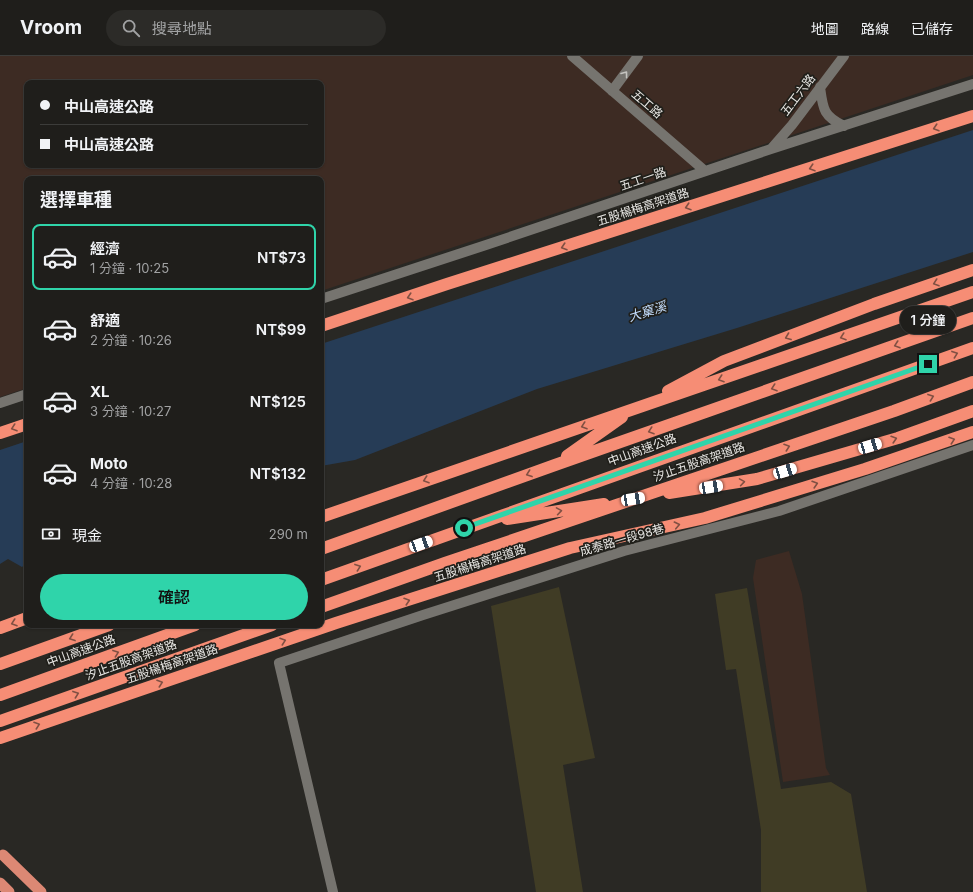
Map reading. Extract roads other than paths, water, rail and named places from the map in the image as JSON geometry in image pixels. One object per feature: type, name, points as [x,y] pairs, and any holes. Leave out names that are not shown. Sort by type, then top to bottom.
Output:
[{"type":"highway","name":"五股楊梅高架道路","points":[[324,325],[447,284],[973,116]]},
{"type":"highway","points":[[555,465],[632,409],[724,361],[874,304],[973,270]]},
{"type":"highway","points":[[324,516],[973,292]]},
{"type":"highway","name":"中山高速公路","points":[[324,548],[973,318]]},
{"type":"highway","name":"中山高速公路","points":[[324,579],[973,348]]},
{"type":"highway","name":"汐止五股高架道路","points":[[324,606],[894,411],[973,382]]},
{"type":"highway","points":[[479,523],[757,479],[898,438],[973,411]]},
{"type":"highway","points":[[0,433],[24,425]]},
{"type":"highway","name":"五股楊梅高架道路","points":[[324,627],[570,548],[705,518],[865,469],[973,432]]},
{"type":"highway","points":[[0,628],[24,619]]},
{"type":"highway","name":"中山高速公路","points":[[0,664],[101,628]]},
{"type":"highway","name":"中山高速公路","points":[[0,695],[187,628]]},
{"type":"highway","name":"汐止五股高架道路","points":[[0,721],[264,628]]},
{"type":"highway","name":"五股楊梅高架道路","points":[[0,738],[321,628]]},
{"type":"highway","points":[[1,853],[34,892]]},
{"type":"highway","points":[[1,853],[41,892]]},
{"type":"highway","points":[[0,882],[9,892]]},
{"type":"street","name":"五工路","points":[[572,56],[705,171]]},
{"type":"street","points":[[612,91],[638,56]]},
{"type":"street","name":"五工六路","points":[[771,149],[792,125],[844,56]]},
{"type":"street","name":"五工一路","points":[[324,297],[494,242],[771,149],[973,84]]},
{"type":"street","points":[[820,87],[822,102],[826,112],[834,121],[844,126]]},
{"type":"street","points":[[0,403],[24,395]]},
{"type":"street","name":"成泰路一段98巷","points":[[333,892],[279,663],[416,617],[624,552],[779,511],[973,445]]},
{"type":"water","name":"大窠溪","points":[[973,130],[973,252],[737,328],[537,389],[355,460],[324,465],[324,343]]},
{"type":"water","points":[[24,442],[24,565],[22,567],[8,559],[0,564],[0,450]]}]
